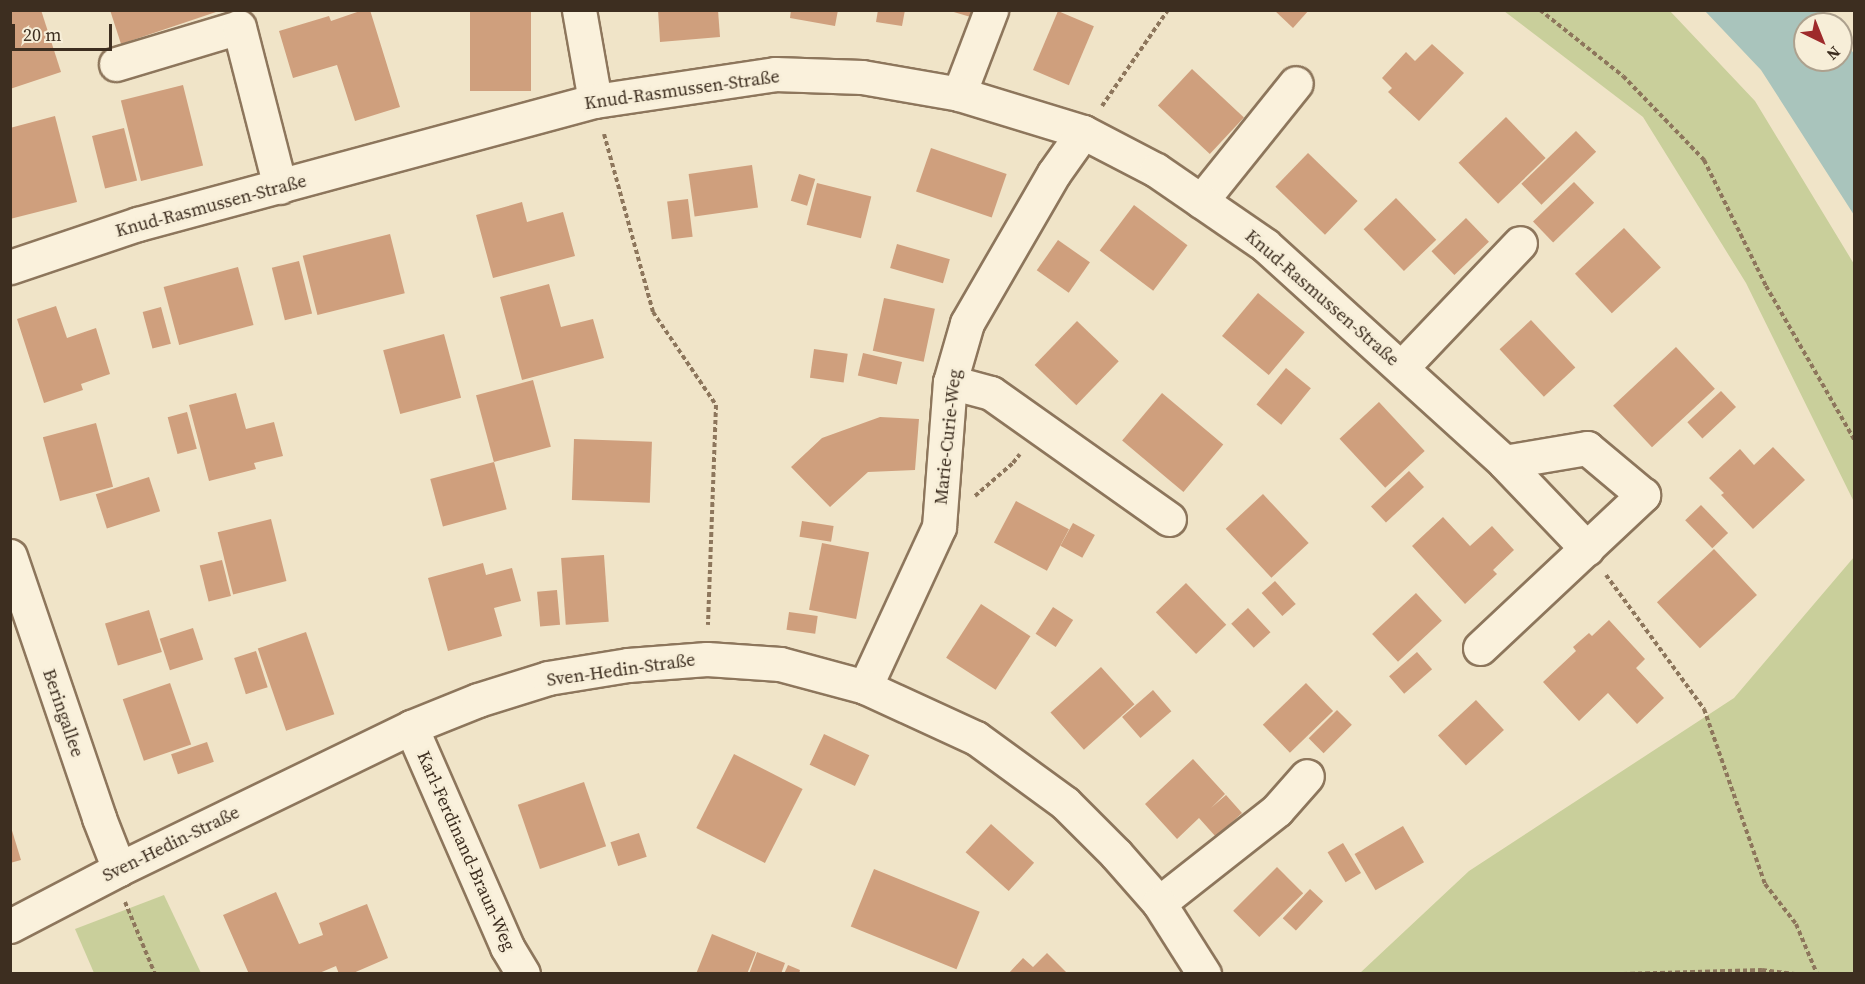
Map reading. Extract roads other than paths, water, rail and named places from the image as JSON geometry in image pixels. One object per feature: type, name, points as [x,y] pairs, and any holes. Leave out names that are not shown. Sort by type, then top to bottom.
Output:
[{"type":"street","points":[[579,10],[595,101]]},
{"type":"street","points":[[959,94],[991,10]]},
{"type":"street","points":[[116,64],[239,27],[280,187]]},
{"type":"street","name":"Knud-Rasmussen-Straße","points":[[10,267],[138,224],[595,101],[775,74],[862,77],[959,94],[1083,132],[1156,170],[1265,245],[1504,462],[1587,549]]},
{"type":"street","points":[[1201,201],[1296,83]]},
{"type":"street","name":"Marie-Curie-Weg","points":[[865,687],[939,527],[950,382],[968,323],[1054,173],[1083,132]]},
{"type":"street","points":[[1402,367],[1520,243]]},
{"type":"street","points":[[950,382],[991,393],[1169,519]]},
{"type":"street","points":[[1480,648],[1643,495],[1587,448],[1504,462]]},
{"type":"street","name":"Beringallee","points":[[10,556],[99,818],[119,869]]},
{"type":"street","name":"Sven-Hedin-Straße","points":[[10,926],[58,903],[119,869],[411,727],[478,700],[548,678],[628,665],[707,659],[780,664],[865,687],[976,738],[1065,803],[1116,854],[1159,903],[1204,974]]},
{"type":"street","name":"Karl-Ferdinand-Braun-Weg","points":[[411,727],[507,947],[524,974]]},
{"type":"street","points":[[1159,903],[1277,810],[1307,776]]},
{"type":"water","points":[[1705,11],[1824,11],[1793,12],[1793,72],[1853,72],[1854,54],[1854,215],[1761,70]]}]
